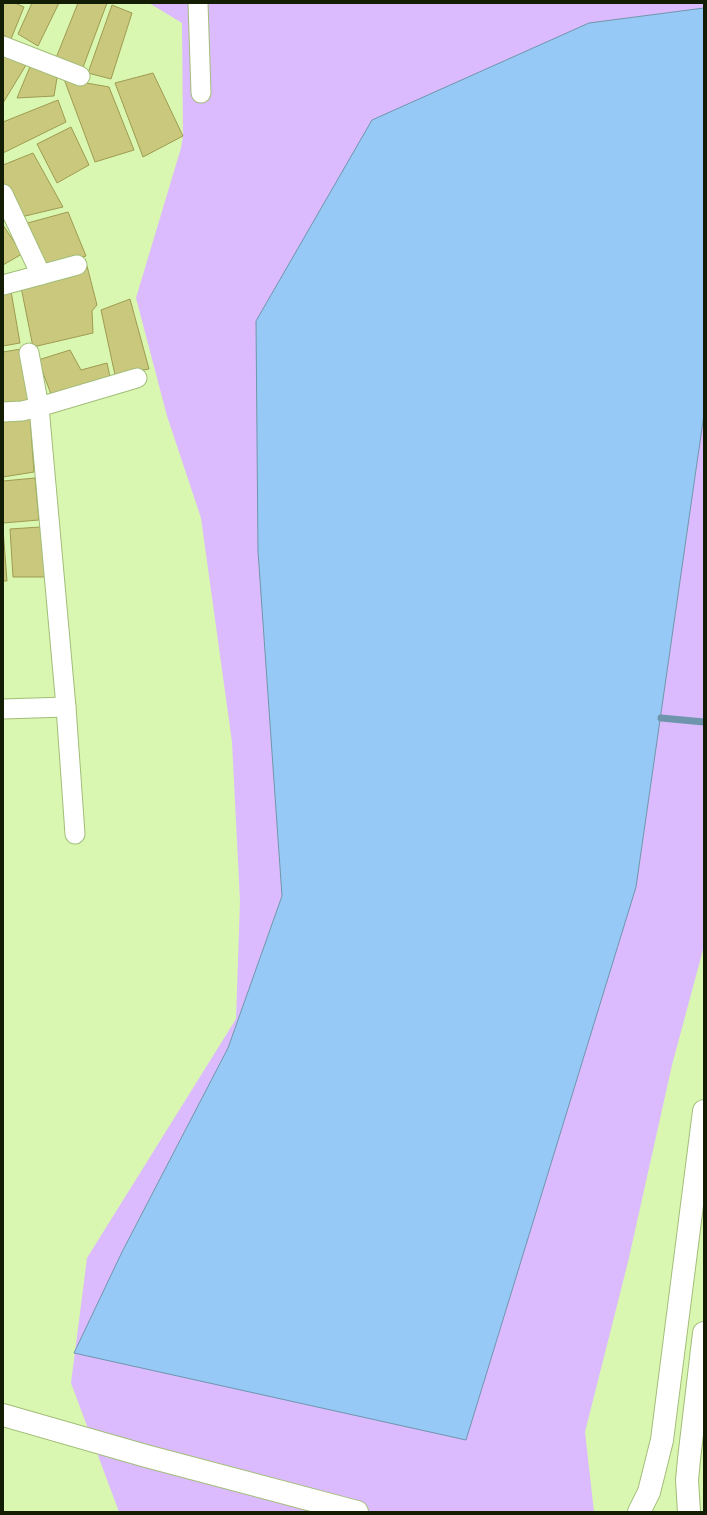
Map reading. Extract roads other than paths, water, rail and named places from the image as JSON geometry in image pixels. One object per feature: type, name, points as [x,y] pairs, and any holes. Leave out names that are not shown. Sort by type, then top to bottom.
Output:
[{"type":"main road","points":[[639,1512],[649,1492],[662,1440],[704,1111]]},
{"type":"main road","points":[[689,1512],[687,1480],[688,1459],[704,1333]]},
{"type":"main road","points":[[3,1415],[146,1456],[357,1512]]},
{"type":"street","points":[[198,3],[202,93]]},
{"type":"street","points":[[3,46],[80,76]]},
{"type":"street","points":[[3,194],[41,274]]},
{"type":"street","points":[[3,285],[76,265]]},
{"type":"street","points":[[29,353],[39,407],[66,707],[75,834]]},
{"type":"street","points":[[3,412],[22,411],[39,407],[136,378]]},
{"type":"street","points":[[3,709],[66,707]]},
{"type":"water","points":[[704,8],[704,414],[636,887],[466,1440],[74,1353],[122,1252],[228,1048],[282,896],[258,551],[256,321],[372,120],[589,23]]},
{"type":"waterway","points":[[661,718],[704,722]]}]
